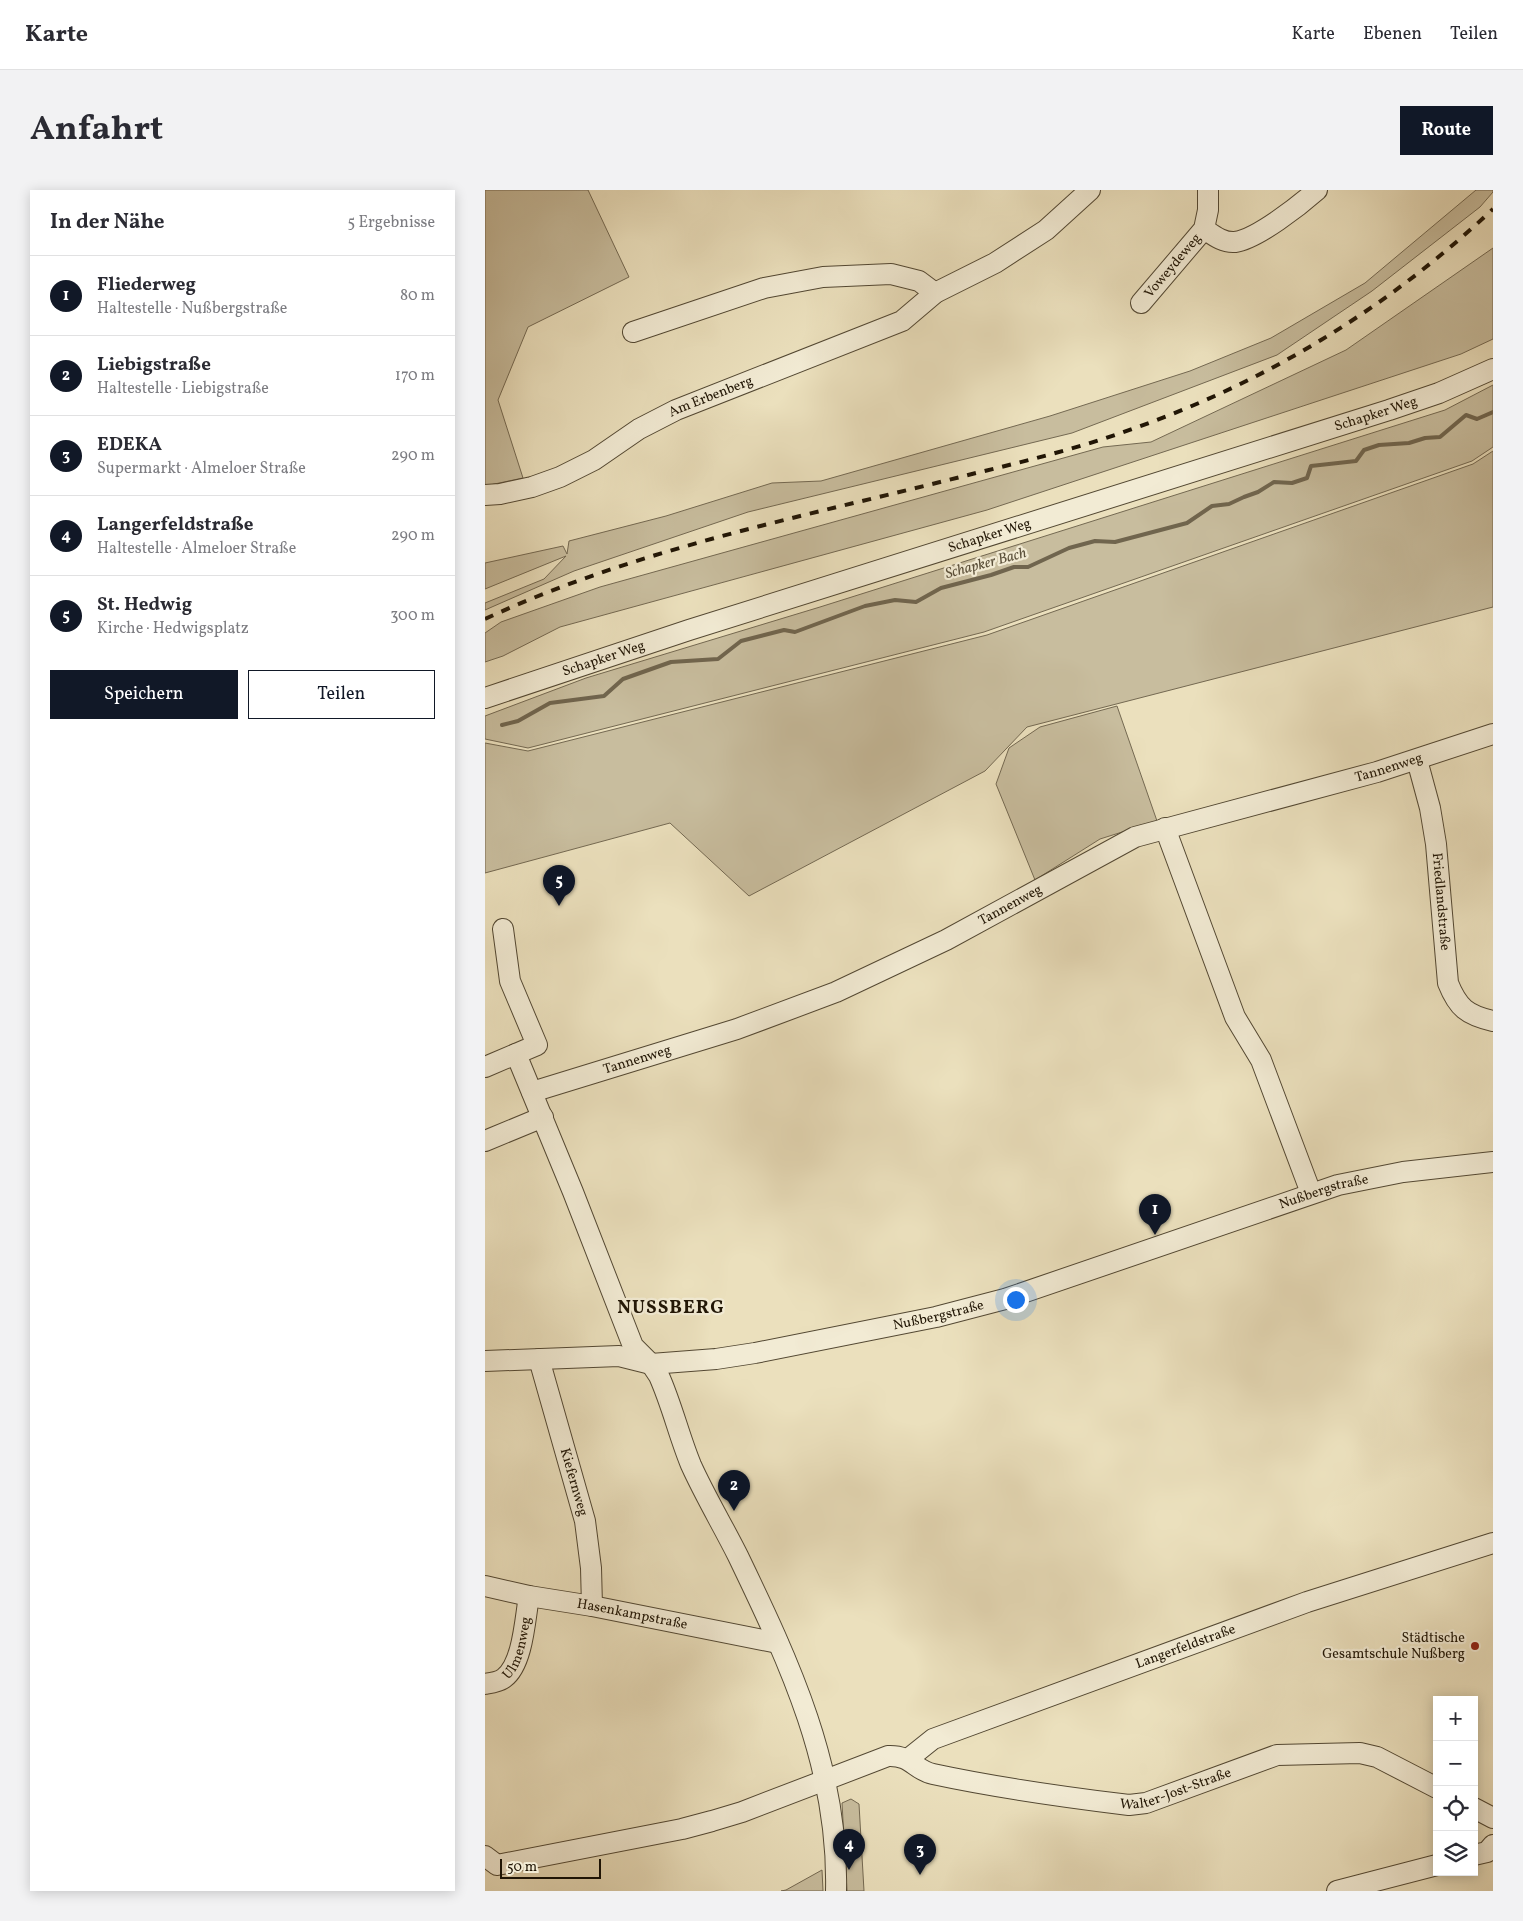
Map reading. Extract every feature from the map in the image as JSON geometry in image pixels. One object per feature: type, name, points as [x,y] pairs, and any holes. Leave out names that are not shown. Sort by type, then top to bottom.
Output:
[{"type":"street","name":"Am Erbenberg","points":[[485,495],[500,494],[532,487],[560,477],[594,460],[639,429],[675,410],[902,321],[935,293],[995,263],[1046,230],[1090,190]]},
{"type":"street","name":"Voweydeweg","points":[[1141,303],[1204,228],[1208,210],[1208,190]]},
{"type":"street","name":"Voweydeweg","points":[[1204,228],[1219,239],[1234,242],[1246,238],[1299,206],[1317,190]]},
{"type":"street","points":[[633,332],[764,288],[823,277],[891,274],[919,281],[935,293]]},
{"type":"street","name":"Schapker Weg","points":[[485,698],[689,630],[1389,410],[1439,393],[1493,369]]},
{"type":"street","name":"Tannenweg","points":[[532,1092],[737,1029],[836,992],[946,940],[1135,837],[1335,784],[1417,760],[1493,734]]},
{"type":"street","name":"Friedlandstraße","points":[[1417,760],[1430,808],[1448,983],[1455,1000],[1465,1010],[1479,1018],[1493,1021]]},
{"type":"street","points":[[1165,828],[1235,1017],[1261,1060],[1311,1194]]},
{"type":"street","points":[[485,1067],[537,1045],[510,981],[503,929]]},
{"type":"street","points":[[516,1054],[543,1117],[633,1346],[651,1364],[665,1388],[692,1465],[779,1642],[802,1698],[827,1780],[833,1822],[837,1891]]},
{"type":"street","points":[[485,1141],[543,1117]]},
{"type":"street","name":"Nußbergstraße","points":[[485,1361],[619,1356],[651,1364],[745,1355],[936,1317],[1005,1299],[1338,1185],[1403,1172],[1493,1162]]},
{"type":"street","name":"Kiefernweg","points":[[539,1359],[585,1521],[591,1568],[592,1606]]},
{"type":"street","name":"Langerfeldstraße","points":[[908,1759],[933,1740],[1196,1641],[1307,1602],[1493,1543]]},
{"type":"street","name":"Hasenkampstraße","points":[[485,1586],[529,1596],[592,1606],[779,1642]]},
{"type":"street","name":"Ulmenweg","points":[[485,1684],[502,1680],[511,1672],[517,1662],[529,1596]]},
{"type":"street","name":"Walter-Jost-Straße","points":[[908,1759],[928,1773],[978,1784],[1129,1805],[1146,1804],[1277,1755],[1365,1754],[1377,1757],[1433,1786]]},
{"type":"street","points":[[485,1856],[497,1865],[682,1829],[743,1812],[889,1756],[899,1756],[908,1759]]},
{"type":"street","points":[[1478,1810],[1493,1818]]},
{"type":"street","points":[[1478,1855],[1487,1852],[1493,1845]]},
{"type":"street","points":[[1337,1891],[1433,1866]]},
{"type":"shaded area","points":[[485,190],[588,190],[629,277],[528,327],[498,400],[523,478],[485,486]]},
{"type":"shaded area","points":[[1476,190],[1493,190],[1493,192],[1480,207],[1372,291],[1277,355],[1072,433],[748,512],[574,571],[485,610],[485,603],[544,579],[566,556],[485,589],[485,563],[563,546],[567,554],[569,541],[666,516],[772,483],[821,481],[1050,416],[1190,371],[1271,338],[1365,283]]},
{"type":"shaded area","points":[[1493,248],[1493,339],[1461,354],[987,510],[560,627],[503,656],[485,662],[485,633],[501,622],[600,587],[1103,447],[1151,442],[1346,350]]},
{"type":"shaded area","points":[[1493,385],[1493,447],[1472,461],[984,632],[528,748],[485,739],[485,716],[586,678],[820,607],[1445,410]]},
{"type":"shaded area","points":[[1493,451],[1493,607],[1027,727],[985,771],[749,896],[670,823],[485,873],[485,743],[528,751],[987,635],[1473,464]]},
{"type":"shaded area","points":[[1117,706],[1157,821],[1100,839],[1035,880],[996,784],[1009,748],[1040,727]]},
{"type":"shaded area","points":[[851,1799],[859,1804],[864,1891],[847,1891],[842,1803]]},
{"type":"shaded area","points":[[822,1870],[823,1891],[781,1891],[786,1890]]},
{"type":"waterway","name":"Schapker Bach","points":[[502,725],[518,721],[550,703],[604,696],[623,679],[671,662],[718,659],[741,641],[784,630],[795,632],[865,606],[895,600],[916,602],[941,588],[1014,567],[1028,567],[1069,548],[1095,541],[1115,542],[1187,523],[1212,506],[1229,504],[1258,492],[1274,482],[1292,483],[1307,478],[1311,466],[1356,461],[1364,450],[1379,445],[1409,443],[1425,438],[1440,437],[1466,415],[1477,419],[1493,412]]},
{"type":"railway","points":[[485,619],[603,572],[664,553],[787,519],[1053,454],[1112,436],[1182,410],[1231,389],[1278,365],[1369,309],[1453,245],[1493,209]]},
{"type":"place","name":"St. Hedwig","points":[[559,906]]},
{"type":"place","name":"Fliederweg","points":[[1155,1235]]},
{"type":"place","name":"Liebigstraße","points":[[734,1511]]},
{"type":"place","name":"Städtische Gesamtschule Nußberg","points":[[1475,1646]]},
{"type":"place","name":"Langerfeldstraße","points":[[849,1870]]},
{"type":"place","name":"EDEKA","points":[[920,1875]]},
{"type":"district","name":"NUSSBERG","points":[[671,1308]]}]
